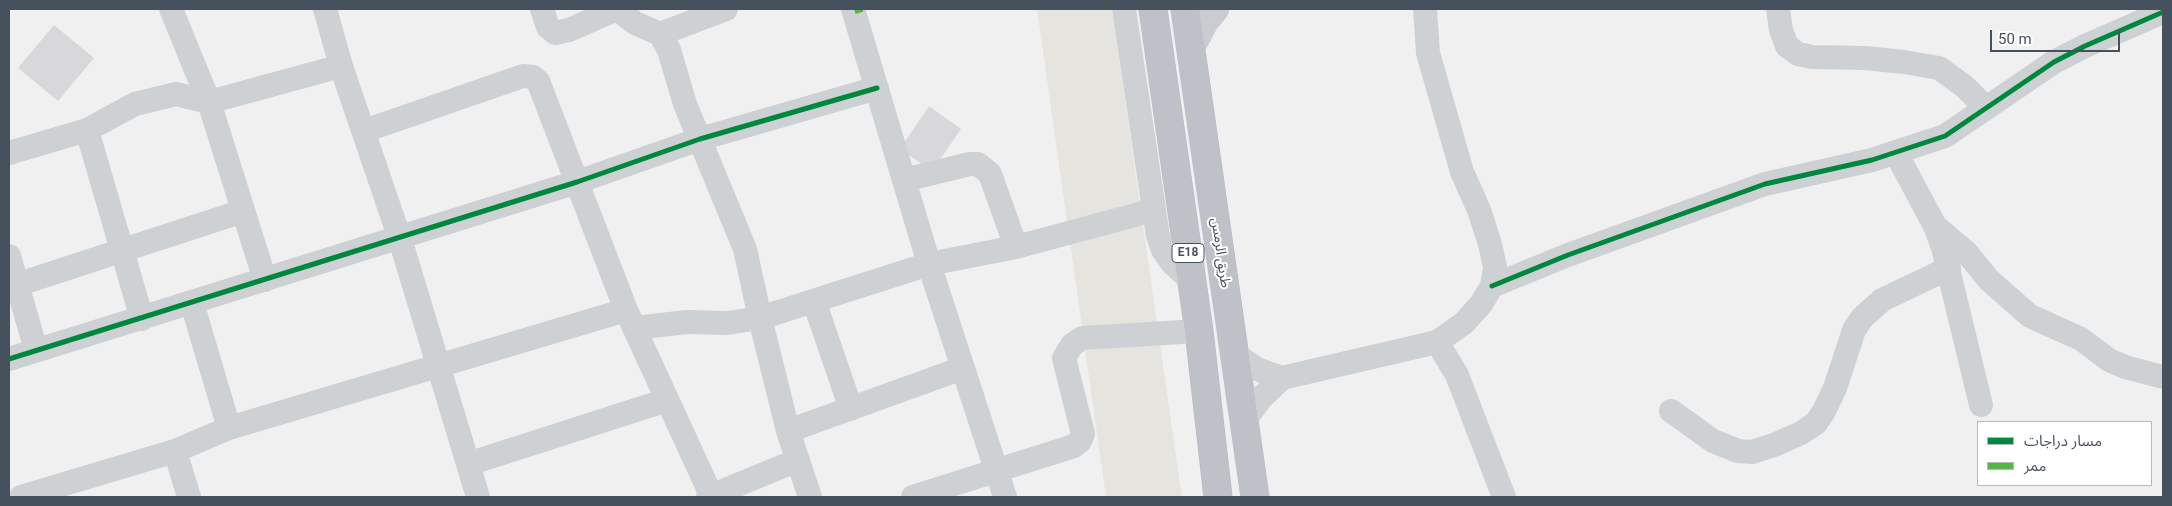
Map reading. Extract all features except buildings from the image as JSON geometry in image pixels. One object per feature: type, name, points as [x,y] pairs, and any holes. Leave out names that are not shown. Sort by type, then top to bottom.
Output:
[{"type":"highway","name":"E18","points":[[1153,9],[1199,331],[1218,497]]},
{"type":"highway","name":"طريق الرمس","points":[[1185,9],[1234,353],[1256,492]]},
{"type":"main road","points":[[1191,48],[1205,21],[1215,9]]},
{"type":"street","points":[[171,9],[209,102],[265,280]]},
{"type":"street","points":[[542,9],[548,28],[556,33],[569,30],[617,9],[636,23],[660,34],[669,50],[685,104],[745,249],[788,430],[810,497]]},
{"type":"street","points":[[660,34],[726,9]]},
{"type":"street","points":[[854,9],[929,264],[1005,497]]},
{"type":"street","points":[[1124,9],[1158,236],[1163,250],[1172,263],[1192,281]]},
{"type":"street","points":[[1244,421],[1261,398],[1282,378],[1437,342],[1464,323],[1482,304],[1492,286],[1495,267],[1490,244],[1479,210],[1462,172],[1428,53],[1425,9]]},
{"type":"street","points":[[1778,9],[1781,30],[1787,46],[1798,54],[1812,57],[1865,58],[1939,68],[1954,77],[1986,108]]},
{"type":"street","points":[[331,10],[341,66],[400,238],[478,497]]},
{"type":"street","points":[[1492,286],[1568,255],[1765,184],[1896,153],[1945,136],[2054,62],[2093,42],[2163,12]]},
{"type":"street","points":[[9,153],[87,130],[135,104],[176,94],[209,102],[341,66]]},
{"type":"street","points":[[364,131],[523,76],[533,77],[538,81],[544,93],[630,319],[710,496],[798,460]]},
{"type":"street","points":[[9,359],[577,182],[700,139],[877,88]]},
{"type":"street","points":[[87,130],[142,319]]},
{"type":"street","points":[[1896,153],[1935,226],[1949,268],[1981,405]]},
{"type":"street","points":[[904,180],[970,164],[978,164],[990,174],[1016,247]]},
{"type":"street","points":[[21,497],[175,451],[229,428],[440,366],[630,319],[727,323],[760,318],[929,264],[1016,247],[1154,210]]},
{"type":"street","points":[[16,285],[243,211]]},
{"type":"street","points":[[1935,226],[1967,253],[1989,280],[2030,316],[2081,339],[2109,360],[2125,367],[2163,377]]},
{"type":"street","points":[[9,256],[36,350]]},
{"type":"street","points":[[1671,411],[1713,442],[1738,451],[1752,452],[1801,433],[1816,423],[1824,412],[1835,388],[1854,330],[1862,318],[1882,300],[1949,268]]},
{"type":"street","points":[[814,301],[851,408]]},
{"type":"street","points":[[192,303],[229,428]]},
{"type":"street","points":[[913,497],[1074,446],[1080,441],[1083,434],[1064,358],[1072,345],[1082,338],[1199,331]]},
{"type":"street","points":[[1437,342],[1457,376],[1504,497]]},
{"type":"street","points":[[1234,353],[1257,369],[1282,378]]},
{"type":"street","points":[[788,430],[963,368]]},
{"type":"street","points":[[468,464],[667,400]]},
{"type":"street","points":[[175,451],[189,497]]},
{"type":"shaded area","points":[[1037,9],[1112,9],[1182,497],[1106,497]]},
{"type":"marked path","points":[[855,12],[866,9]]},
{"type":"cycle path","points":[[1492,286],[1568,255],[1765,184],[1872,160],[1945,136],[2054,62],[2085,46],[2163,12]]},
{"type":"cycle path","points":[[9,359],[577,182],[700,139],[877,88]]}]
